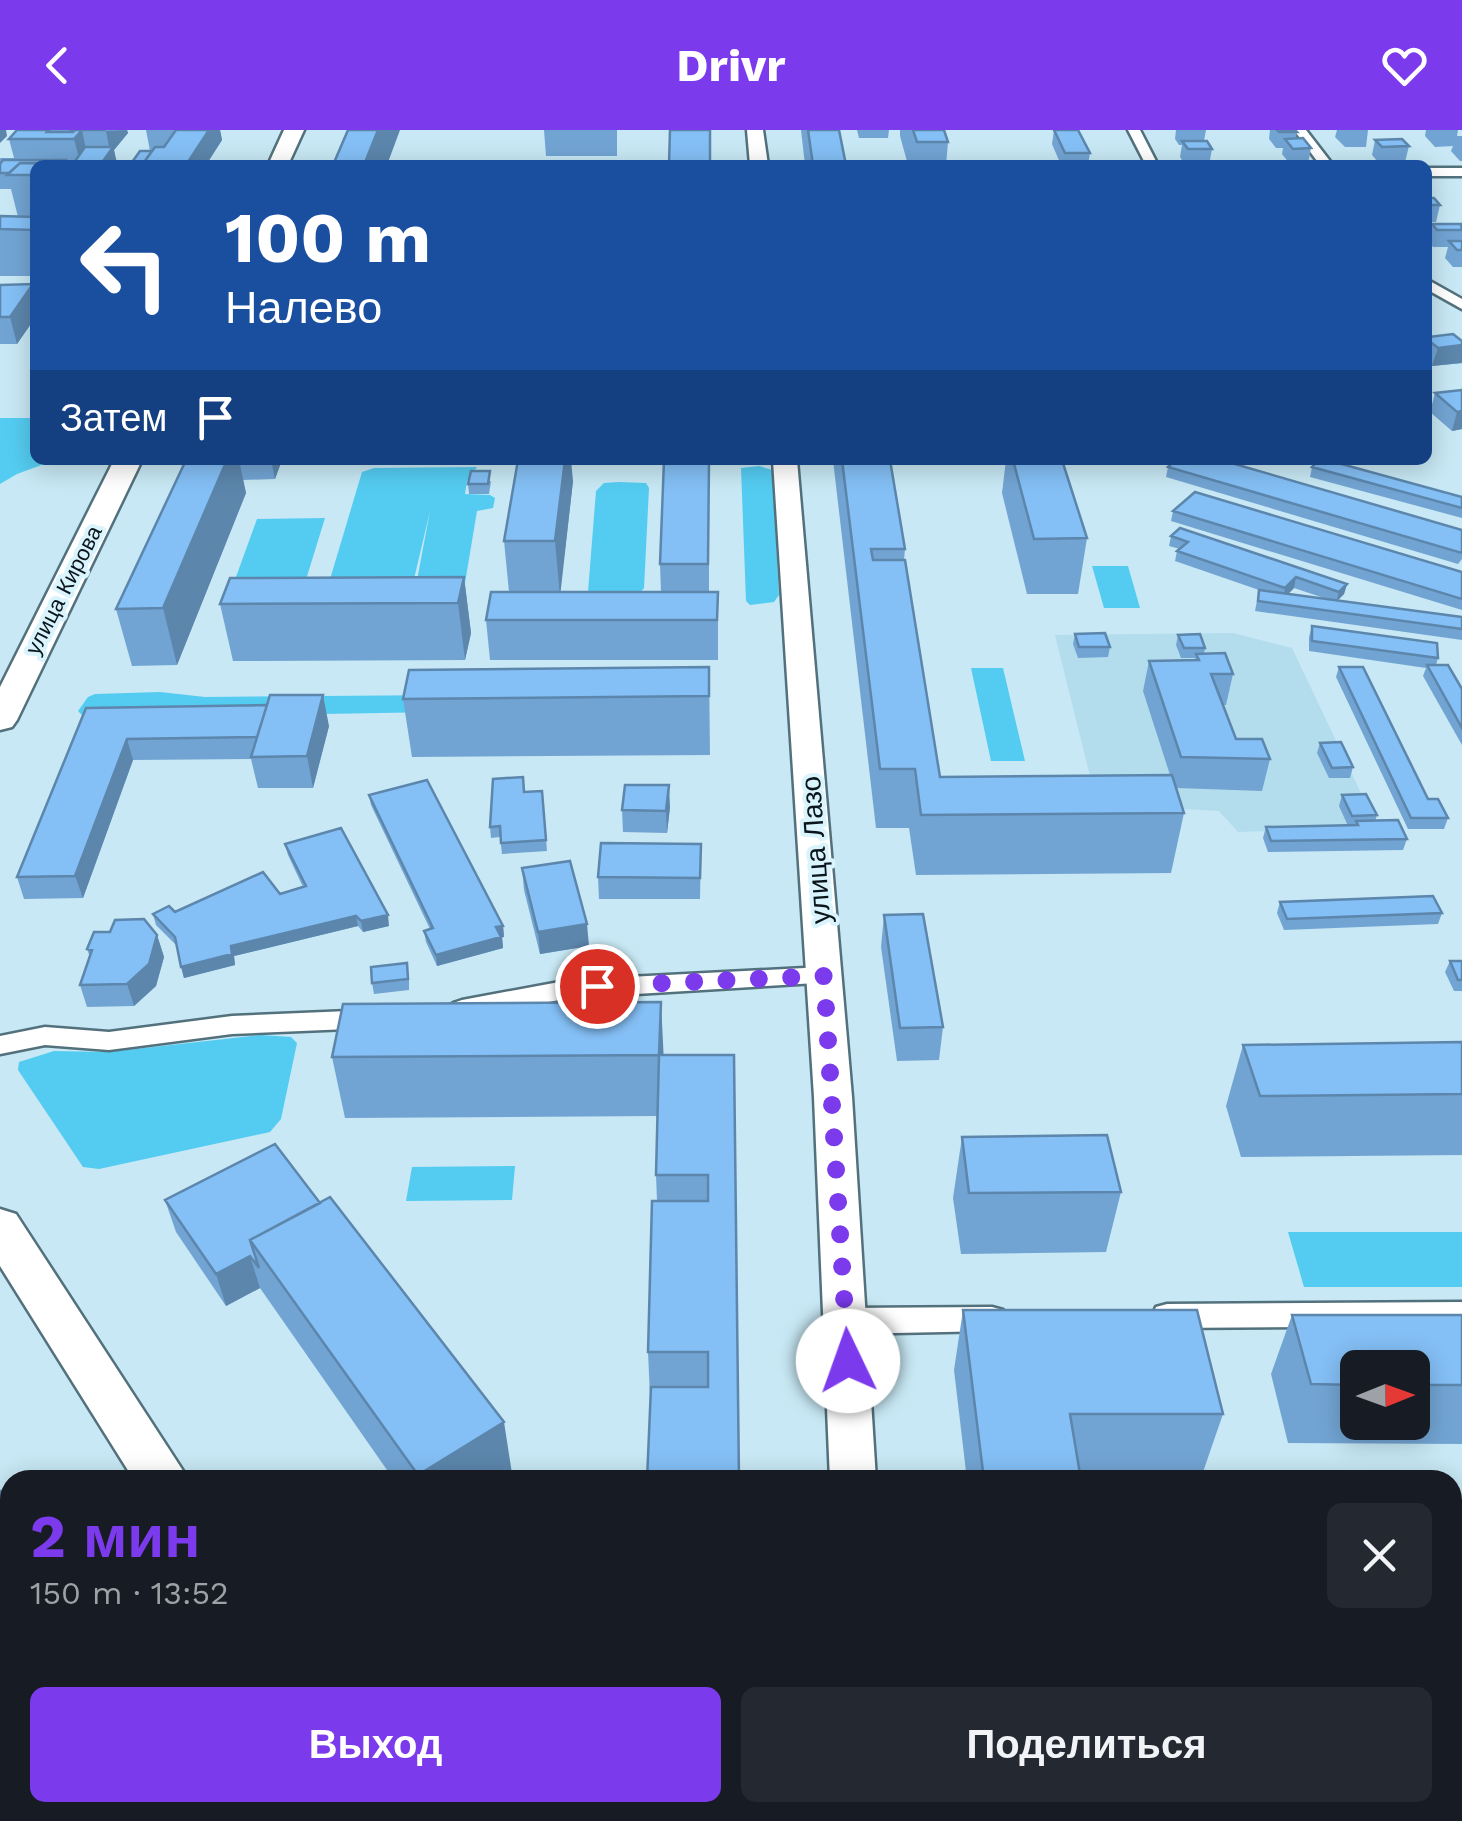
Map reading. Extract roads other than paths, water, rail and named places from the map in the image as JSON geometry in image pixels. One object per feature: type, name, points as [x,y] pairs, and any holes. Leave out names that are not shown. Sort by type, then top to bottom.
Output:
[{"type":"main road","points":[[280,160],[294,130]]},
{"type":"main road","points":[[755,130],[758,160]]},
{"type":"main road","name":"улица Кирова","points":[[0,720],[126,465]]},
{"type":"main road","name":"улица Лазо","points":[[785,465],[824,976],[853,1470]]},
{"type":"main road","points":[[0,1227],[157,1470]]},
{"type":"street","points":[[1134,130],[1149,160]]},
{"type":"street","points":[[1300,130],[1322,160]]},
{"type":"street","points":[[1432,172],[1462,172]]},
{"type":"street","points":[[1432,289],[1462,305]]},
{"type":"street","points":[[440,1012],[570,989],[824,976]]},
{"type":"street","points":[[0,1045],[44,1036],[109,1041],[232,1025],[405,1016]]},
{"type":"street","points":[[1142,1316],[1462,1314]]},
{"type":"street","points":[[847,1322],[1031,1318]]}]
